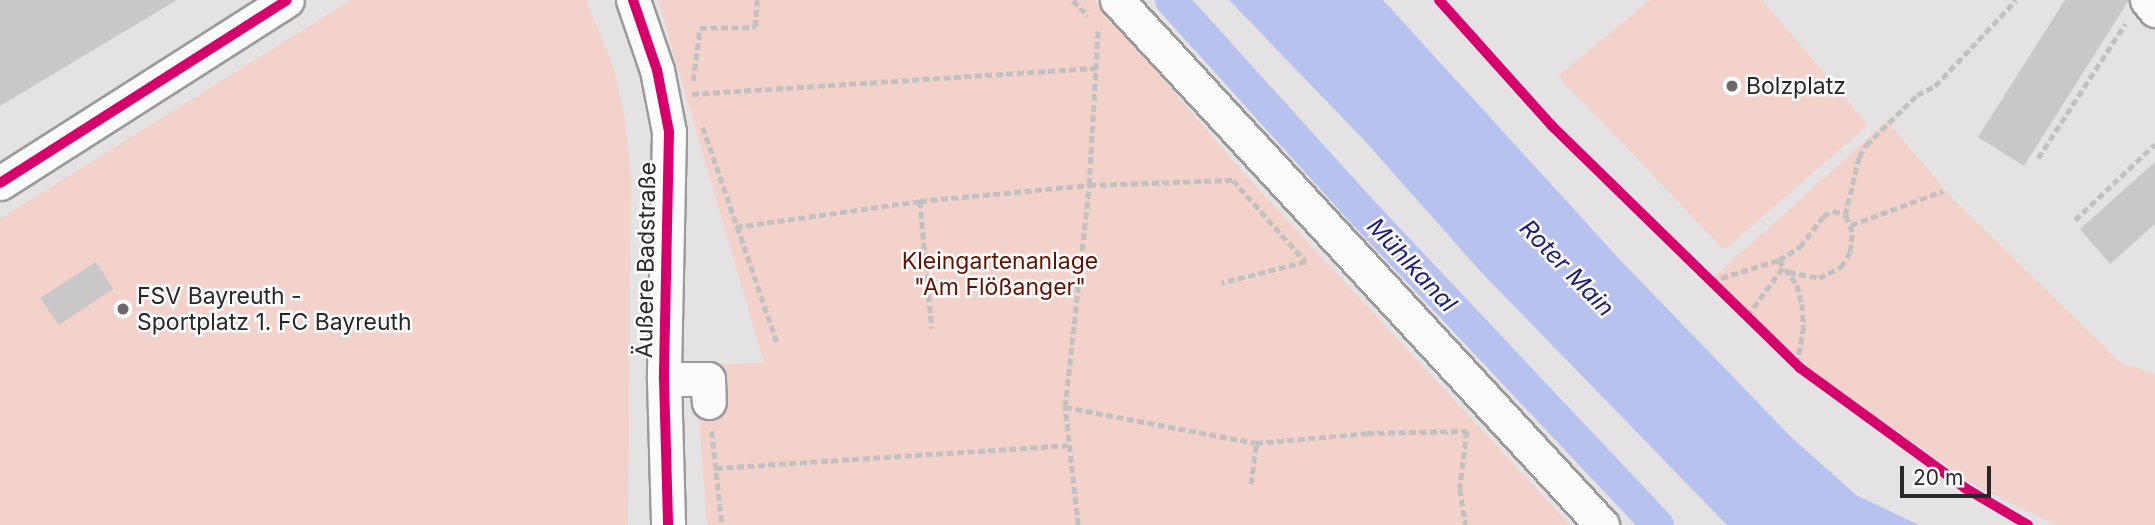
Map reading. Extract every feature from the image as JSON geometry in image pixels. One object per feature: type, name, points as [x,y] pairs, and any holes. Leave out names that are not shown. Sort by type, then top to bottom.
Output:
[{"type":"street","points":[[0,183],[287,0]]},
{"type":"street","name":"Äußere Badstraße","points":[[633,0],[657,71],[668,132],[664,379],[668,525]]},
{"type":"street","points":[[1117,0],[1602,525]]},
{"type":"street","points":[[664,379],[708,379],[709,402]]},
{"type":"path","points":[[696,106],[692,94],[700,28],[755,27],[757,0]]},
{"type":"path","points":[[1073,0],[1098,27],[1089,185],[1065,407],[1067,445],[1078,525]]},
{"type":"path","points":[[1844,215],[1859,157],[1866,145],[1917,95],[1935,86],[2017,0]]},
{"type":"path","points":[[2038,158],[2145,7]]},
{"type":"path","points":[[692,94],[1095,68]]},
{"type":"path","points":[[700,118],[777,342]]},
{"type":"path","points":[[2075,220],[2155,144]]},
{"type":"path","points":[[737,227],[920,201],[1089,185],[1233,180],[1306,262],[1222,283]]},
{"type":"path","points":[[1851,225],[1944,191]]},
{"type":"path","points":[[920,201],[932,328]]},
{"type":"path","points":[[1711,281],[1779,260],[1800,247],[1823,216],[1833,211],[1844,215],[1851,225],[1850,252],[1841,267],[1819,278],[1788,272]]},
{"type":"path","points":[[1779,260],[1797,285],[1804,327],[1797,365]]},
{"type":"path","points":[[1747,316],[1784,266]]},
{"type":"path","points":[[709,402],[722,525]]},
{"type":"path","points":[[1065,407],[1256,443],[1367,433],[1466,431],[1460,489],[1466,525]]},
{"type":"path","points":[[1251,484],[1256,443]]},
{"type":"path","points":[[716,468],[1067,445]]},
{"type":"green space","points":[[351,0],[586,0],[612,63],[624,113],[631,177],[628,525],[0,525],[0,219]]},
{"type":"green space","name":"Kleingartenanlage \"Am Flößanger\"","points":[[658,0],[1095,0],[1247,177],[1570,525],[707,525],[695,365],[764,363]]},
{"type":"green space","name":"Bolzplatz","points":[[1650,0],[1762,0],[1868,125],[1724,250],[1558,76]]},
{"type":"green space","points":[[1887,121],[1953,199],[2121,363],[2155,374],[2155,525],[2056,525],[1971,483],[1799,363],[1713,278]]},
{"type":"water","name":"Roter Main","points":[[1229,0],[1383,0],[1623,263],[1791,437],[1856,495],[1919,525],[1727,525],[1481,272],[1364,140]]},
{"type":"building","points":[[0,0],[177,0],[0,106]]},
{"type":"building","points":[[2065,0],[2129,0],[2024,166],[1978,137]]},
{"type":"building","points":[[2155,162],[2155,224],[2110,264],[2080,229]]},
{"type":"building","points":[[96,262],[113,289],[59,325],[40,298]]},
{"type":"waterway","name":"Mühlkanal","points":[[1171,0],[1357,206],[1658,525]]},
{"type":"cycle path","points":[[0,183],[287,0]]},
{"type":"cycle path","points":[[633,0],[657,70],[669,132],[664,379],[668,525]]},
{"type":"cycle path","points":[[1439,0],[1551,125],[1800,368],[1965,488],[2028,525]]},
{"type":"place","name":"Bolzplatz","points":[[1732,86]]},
{"type":"place","name":"FSV Bayreuth - Sportplatz 1. FC Bayreuth","points":[[123,309]]}]
